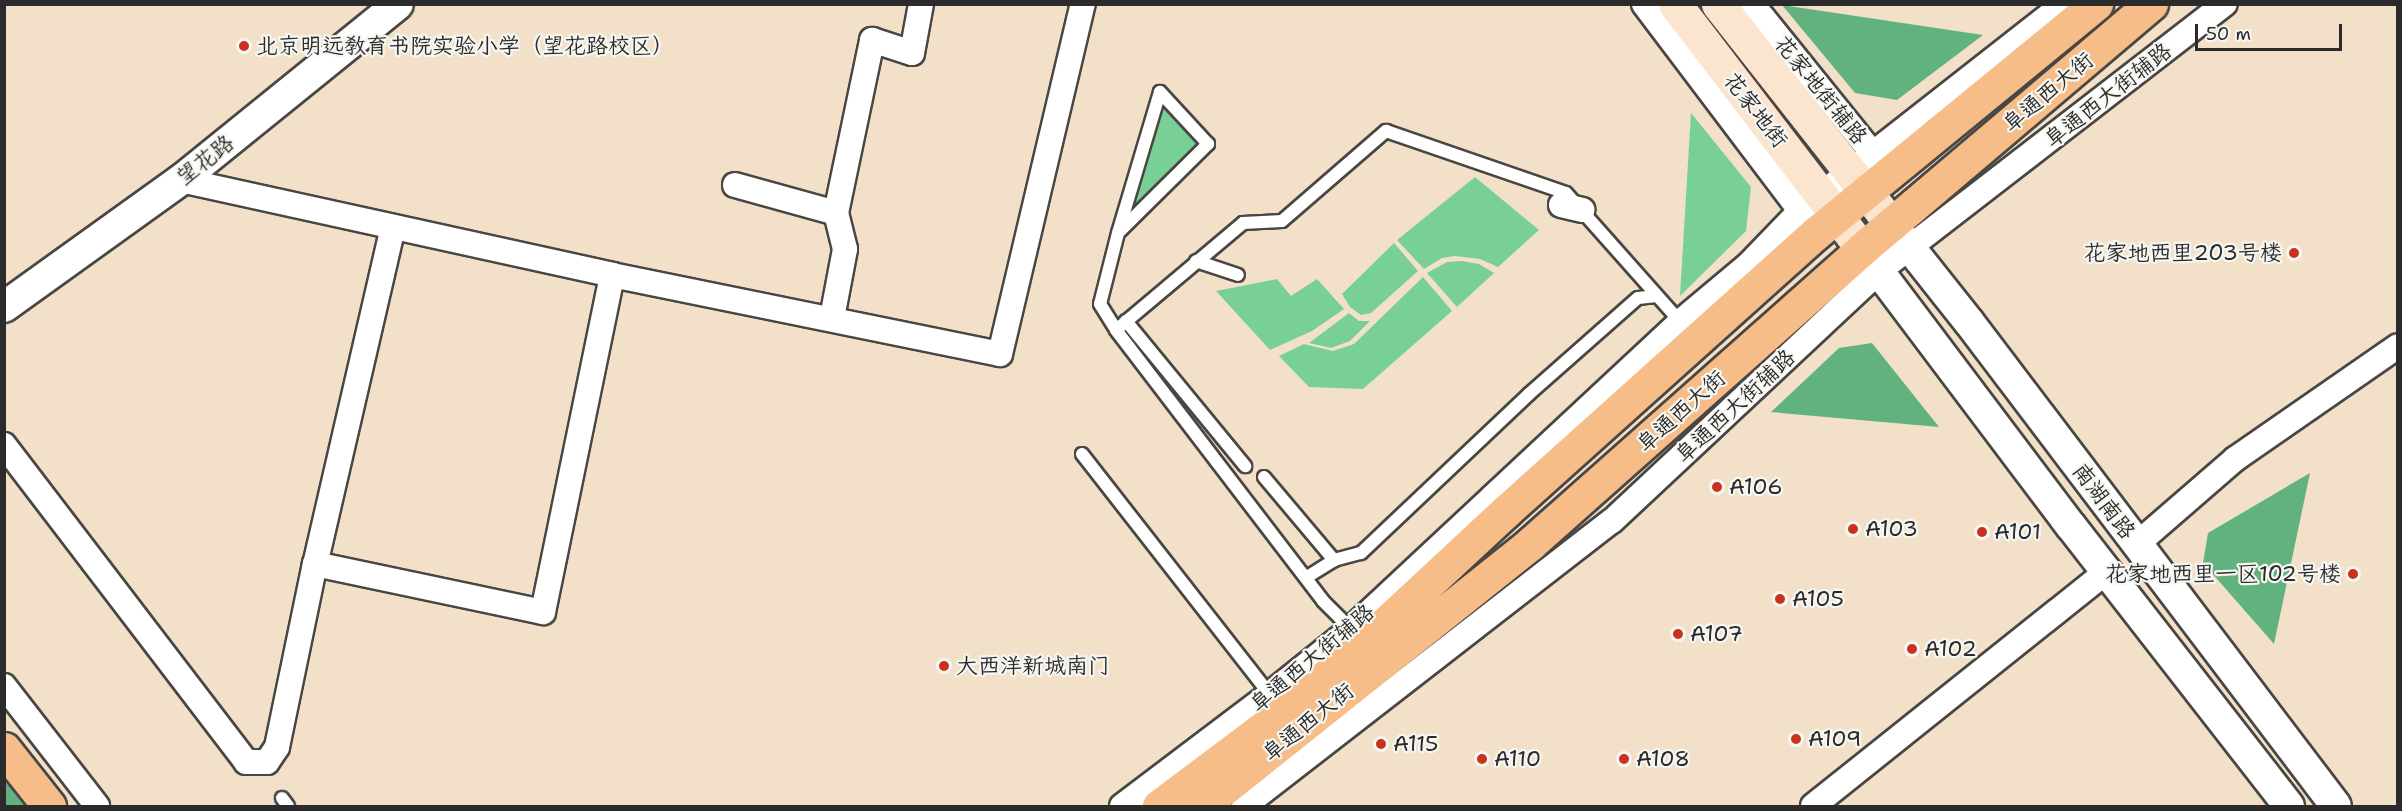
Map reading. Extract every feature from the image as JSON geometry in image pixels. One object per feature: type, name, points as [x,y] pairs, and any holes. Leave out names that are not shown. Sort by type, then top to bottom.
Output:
[{"type":"main road","name":"花家地街","points":[[1675,4],[1819,213],[1870,260]]},
{"type":"main road","name":"花家地街","points":[[1718,4],[1870,174],[1901,236]]},
{"type":"main road","name":"阜通西大街","points":[[1202,807],[1285,712],[1409,604],[1688,331],[1819,213],[2096,4]]},
{"type":"main road","name":"阜通西大街","points":[[1159,807],[1285,712],[1530,544],[1901,236],[2151,4]]},
{"type":"main road","points":[[4,749],[49,807]]},
{"type":"street","name":"望花路","points":[[4,307],[181,180],[398,4]]},
{"type":"street","points":[[832,318],[845,249],[836,213],[872,40],[912,53],[921,4]]},
{"type":"street","points":[[181,180],[612,275],[1000,354],[1083,4]]},
{"type":"street","points":[[1644,4],[1819,213]]},
{"type":"street","name":"花家地街辅路","points":[[1752,4],[1870,174]]},
{"type":"street","points":[[1870,174],[2064,4]]},
{"type":"street","name":"阜通西大街辅路","points":[[1901,236],[2225,4]]},
{"type":"street","points":[[735,184],[836,213]]},
{"type":"street","points":[[4,445],[246,762],[267,762],[277,747],[315,564],[393,227]]},
{"type":"street","name":"南湖南路","points":[[1901,236],[2336,807]]},
{"type":"street","name":"阜通西大街辅路","points":[[1244,807],[1612,521],[1870,260]]},
{"type":"street","name":"南湖南路","points":[[1870,260],[2289,807]]},
{"type":"street","points":[[315,564],[543,612],[612,275]]},
{"type":"street","name":"阜通西大街辅路","points":[[1122,807],[1285,712],[1351,629],[1688,331]]},
{"type":"street","points":[[2137,544],[2235,459],[2397,346]]},
{"type":"street","points":[[1813,807],[2107,571]]},
{"type":"street","points":[[4,686],[97,807]]},
{"type":"lane","points":[[1118,233],[1208,144],[1160,92],[1118,233],[1100,304],[1116,330],[1307,577],[1323,601],[1351,629]]},
{"type":"lane","points":[[1116,330],[1243,222],[1282,221],[1386,131],[1566,194],[1572,208],[1688,331]]},
{"type":"lane","points":[[1196,261],[1238,275]]},
{"type":"lane","points":[[1307,577],[1334,560],[1361,553],[1529,394],[1638,298],[1657,296]]},
{"type":"lane","points":[[1126,321],[1245,466]]},
{"type":"lane","points":[[1082,454],[1285,712]]},
{"type":"lane","points":[[1263,477],[1334,560]]},
{"type":"green space","points":[[1782,5],[1983,35],[1897,100],[1855,93]]},
{"type":"green space","points":[[1163,103],[1201,143],[1129,214]]},
{"type":"green space","points":[[1691,113],[1751,187],[1746,231],[1680,296]]},
{"type":"green space","points":[[1475,177],[1539,230],[1498,267],[1480,259],[1455,256],[1442,258],[1424,269],[1397,240]]},
{"type":"green space","points":[[1394,243],[1418,271],[1371,313],[1361,315],[1350,307],[1342,294]]},
{"type":"green space","points":[[1462,261],[1479,264],[1494,273],[1457,307],[1427,273],[1447,262]]},
{"type":"green space","points":[[1423,277],[1452,311],[1363,389],[1309,387],[1279,356],[1304,344],[1333,351],[1354,344]]},
{"type":"green space","points":[[1277,279],[1291,296],[1317,279],[1344,309],[1312,331],[1270,350],[1216,291]]},
{"type":"green space","points":[[1349,313],[1359,321],[1370,321],[1350,341],[1331,348],[1309,343]]},
{"type":"green space","points":[[1872,343],[1939,427],[1771,412],[1839,348]]},
{"type":"green space","points":[[2310,473],[2274,644],[2203,563],[2208,533]]},
{"type":"green space","points":[[5,771],[32,806],[5,806]]},
{"type":"place","name":"北京明远教育书院实验小学（望花路校区）","points":[[244,46]]},
{"type":"place","name":"花家地西里203号楼","points":[[2294,253]]},
{"type":"place","name":"A106","points":[[1717,487]]},
{"type":"place","name":"A103","points":[[1853,529]]},
{"type":"place","name":"A101","points":[[1982,532]]},
{"type":"place","name":"花家地西里一区102号楼","points":[[2353,574]]},
{"type":"place","name":"A105","points":[[1780,599]]},
{"type":"place","name":"A107","points":[[1678,634]]},
{"type":"place","name":"A102","points":[[1912,649]]},
{"type":"place","name":"大西洋新城南门","points":[[944,666]]},
{"type":"place","name":"A109","points":[[1796,739]]},
{"type":"place","name":"A115","points":[[1381,744]]},
{"type":"place","name":"A110","points":[[1482,759]]},
{"type":"place","name":"A108","points":[[1624,759]]}]
